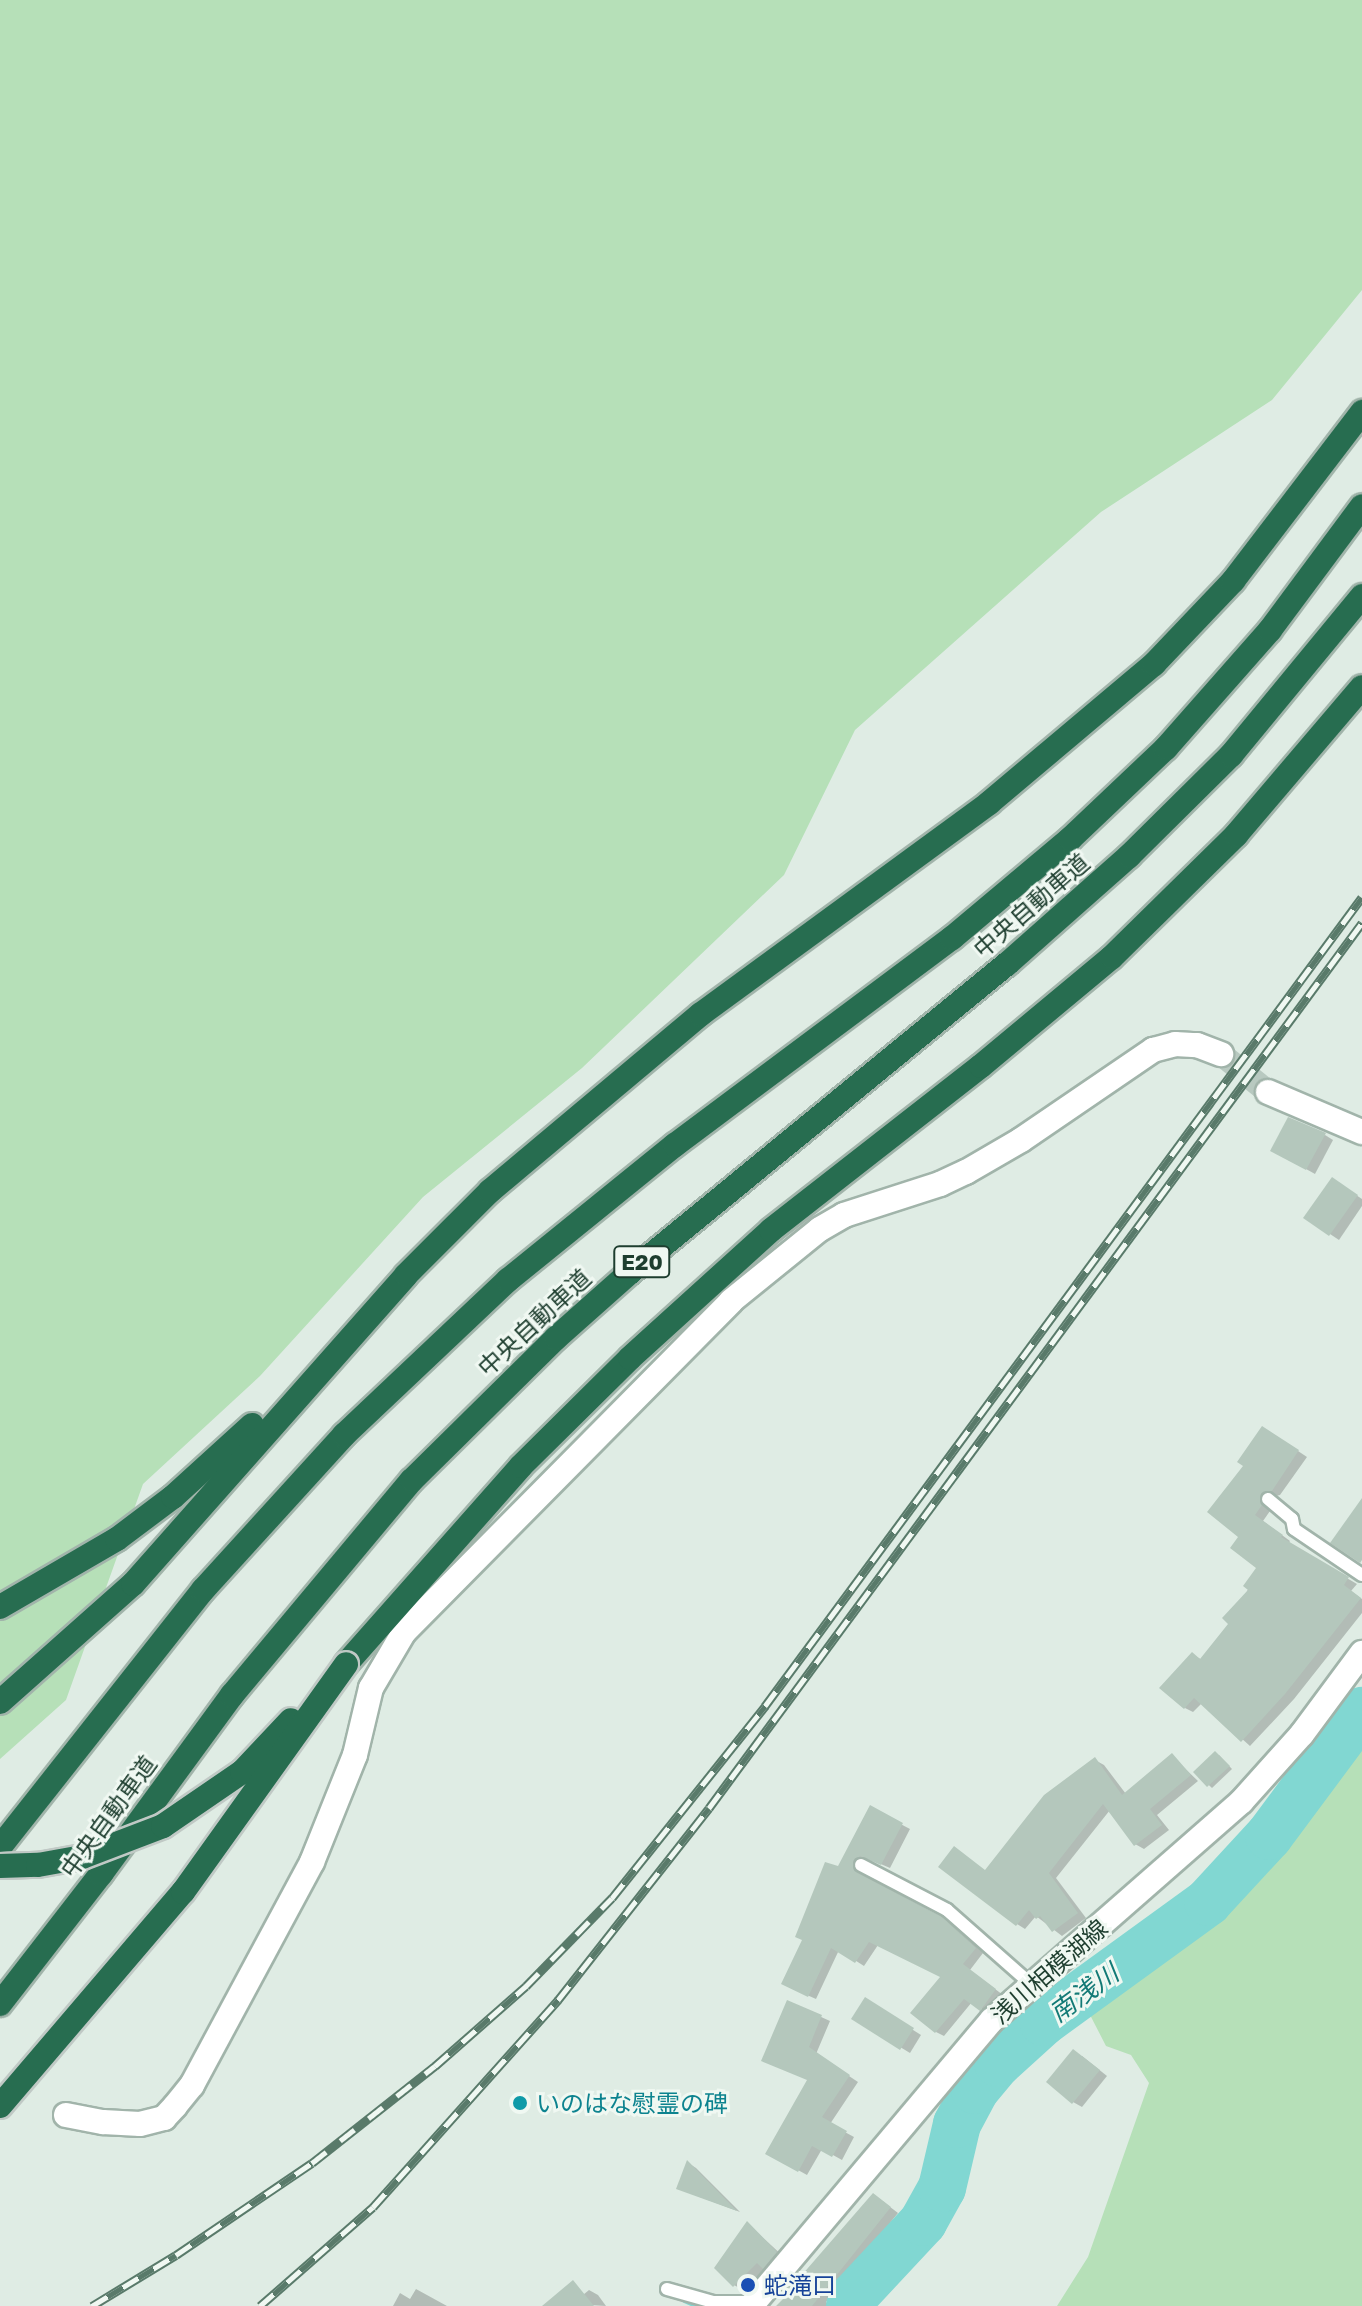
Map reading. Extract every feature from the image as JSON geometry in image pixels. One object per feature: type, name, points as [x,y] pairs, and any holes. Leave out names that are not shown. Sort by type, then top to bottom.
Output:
[{"type":"highway","points":[[0,1607],[117,1539],[173,1497],[222,1456],[415,1257],[598,1097],[701,1014],[989,803],[1154,664],[1233,581],[1362,412]]},
{"type":"highway","name":"中央自動車道","points":[[0,1847],[203,1590],[344,1435],[508,1280],[675,1145],[952,938],[1070,839],[1166,748],[1270,630],[1362,506]]},
{"type":"highway","name":"中央自動車道","points":[[0,2004],[232,1695],[412,1480],[556,1338],[628,1274],[1007,964],[1129,856],[1231,755],[1362,596]]},
{"type":"highway","points":[[0,1866],[38,1865],[82,1857],[163,1826],[242,1772],[346,1664],[521,1466],[630,1358],[771,1230],[981,1066],[1112,957],[1236,835],[1362,687]]},
{"type":"highway","points":[[0,1702],[133,1584],[406,1275],[490,1191]]},
{"type":"highway","points":[[0,2106],[183,1892],[346,1664]]},
{"type":"street","points":[[66,2115],[103,2122],[140,2124],[164,2118],[175,2106],[192,2085],[312,1862],[355,1755],[371,1688],[404,1632],[731,1301],[820,1229],[844,1215],[940,1184],[966,1172],[1021,1140],[1153,1050],[1175,1044],[1197,1045],[1221,1054]]},
{"type":"street","points":[[1268,1092],[1362,1132]]},
{"type":"street","name":"浅川相模湖線","points":[[753,2304],[992,2020],[1241,1802],[1302,1734],[1362,1653]]},
{"type":"lane","points":[[1268,1499],[1292,1519],[1294,1529],[1362,1575]]},
{"type":"lane","points":[[861,1865],[947,1910],[1032,1985]]},
{"type":"lane","points":[[667,2289],[713,2302],[753,2304]]},
{"type":"green space","points":[[0,0],[1362,0],[1362,290],[1272,400],[1101,512],[855,730],[784,875],[582,1068],[423,1197],[260,1376],[143,1484],[66,1700],[0,1759]]},
{"type":"green space","points":[[1362,1697],[1362,2306],[1057,2306],[1088,2257],[1149,2083],[1131,2055],[1106,2046],[1088,2011],[1179,1945]]},
{"type":"building","points":[[1288,1117],[1326,1133],[1306,1170],[1270,1151]]},
{"type":"building","points":[[1332,1177],[1358,1195],[1329,1236],[1303,1218]]},
{"type":"building","points":[[1262,1426],[1299,1450],[1272,1491],[1261,1494],[1262,1505],[1255,1515],[1283,1535],[1281,1537],[1349,1577],[1344,1585],[1361,1598],[1285,1694],[1241,1742],[1194,1698],[1184,1709],[1159,1688],[1192,1652],[1200,1659],[1228,1624],[1222,1618],[1248,1590],[1243,1586],[1256,1568],[1230,1548],[1238,1537],[1207,1512],[1243,1466],[1237,1462]]},
{"type":"building","points":[[1362,1498],[1362,1560],[1360,1563],[1330,1543]]},
{"type":"building","points":[[1215,1751],[1230,1766],[1207,1787],[1193,1772]]},
{"type":"building","points":[[1172,1753],[1191,1775],[1150,1809],[1162,1825],[1134,1846],[1103,1804],[1049,1873],[1078,1913],[1052,1932],[1040,1916],[1036,1919],[1029,1910],[1016,1926],[938,1867],[954,1846],[985,1870],[1044,1795],[1095,1757],[1122,1795]]},
{"type":"building","points":[[870,1805],[903,1823],[881,1865],[860,1856],[853,1862],[854,1870],[942,1917],[976,1948],[963,1964],[996,1989],[980,2011],[964,1999],[935,2033],[910,2013],[940,1977],[869,1942],[855,1963],[831,1948],[808,1997],[781,1984],[802,1940],[795,1937],[825,1862],[838,1866]]},
{"type":"building","points":[[865,1997],[914,2028],[900,2050],[851,2019]]},
{"type":"building","points":[[787,2000],[822,2015],[809,2047],[850,2075],[822,2117],[847,2131],[832,2157],[812,2146],[798,2172],[765,2154],[807,2080],[761,2061]]},
{"type":"building","points":[[1073,2049],[1100,2070],[1072,2104],[1046,2082]]},
{"type":"building","points":[[687,2160],[737,2211],[676,2189]]},
{"type":"building","points":[[873,2193],[891,2207],[812,2306],[776,2306],[788,2294],[784,2290],[798,2273],[801,2276]]},
{"type":"building","points":[[747,2221],[777,2252],[763,2269],[757,2263],[733,2287],[714,2268]]},
{"type":"building","points":[[573,2280],[594,2306],[542,2306]]},
{"type":"waterway","name":"南浅川","points":[[850,2306],[855,2295],[923,2222],[942,2188],[957,2124],[975,2090],[998,2063],[1043,2022],[1208,1902],[1269,1836],[1362,1711]]},
{"type":"waterway","points":[[685,2299],[701,2306]]},
{"type":"tunnel","points":[[1221,1054],[1268,1092]]},
{"type":"railway","points":[[92,2306],[176,2255],[312,2163],[435,2066],[526,1986],[612,1898],[765,1706],[1362,897]]},
{"type":"railway","points":[[260,2306],[373,2207],[558,2000],[709,1808],[1362,923]]},
{"type":"place","name":"いのはな慰霊の碑","points":[[520,2103]]},
{"type":"place","name":"蛇滝口","points":[[748,2285]]}]
